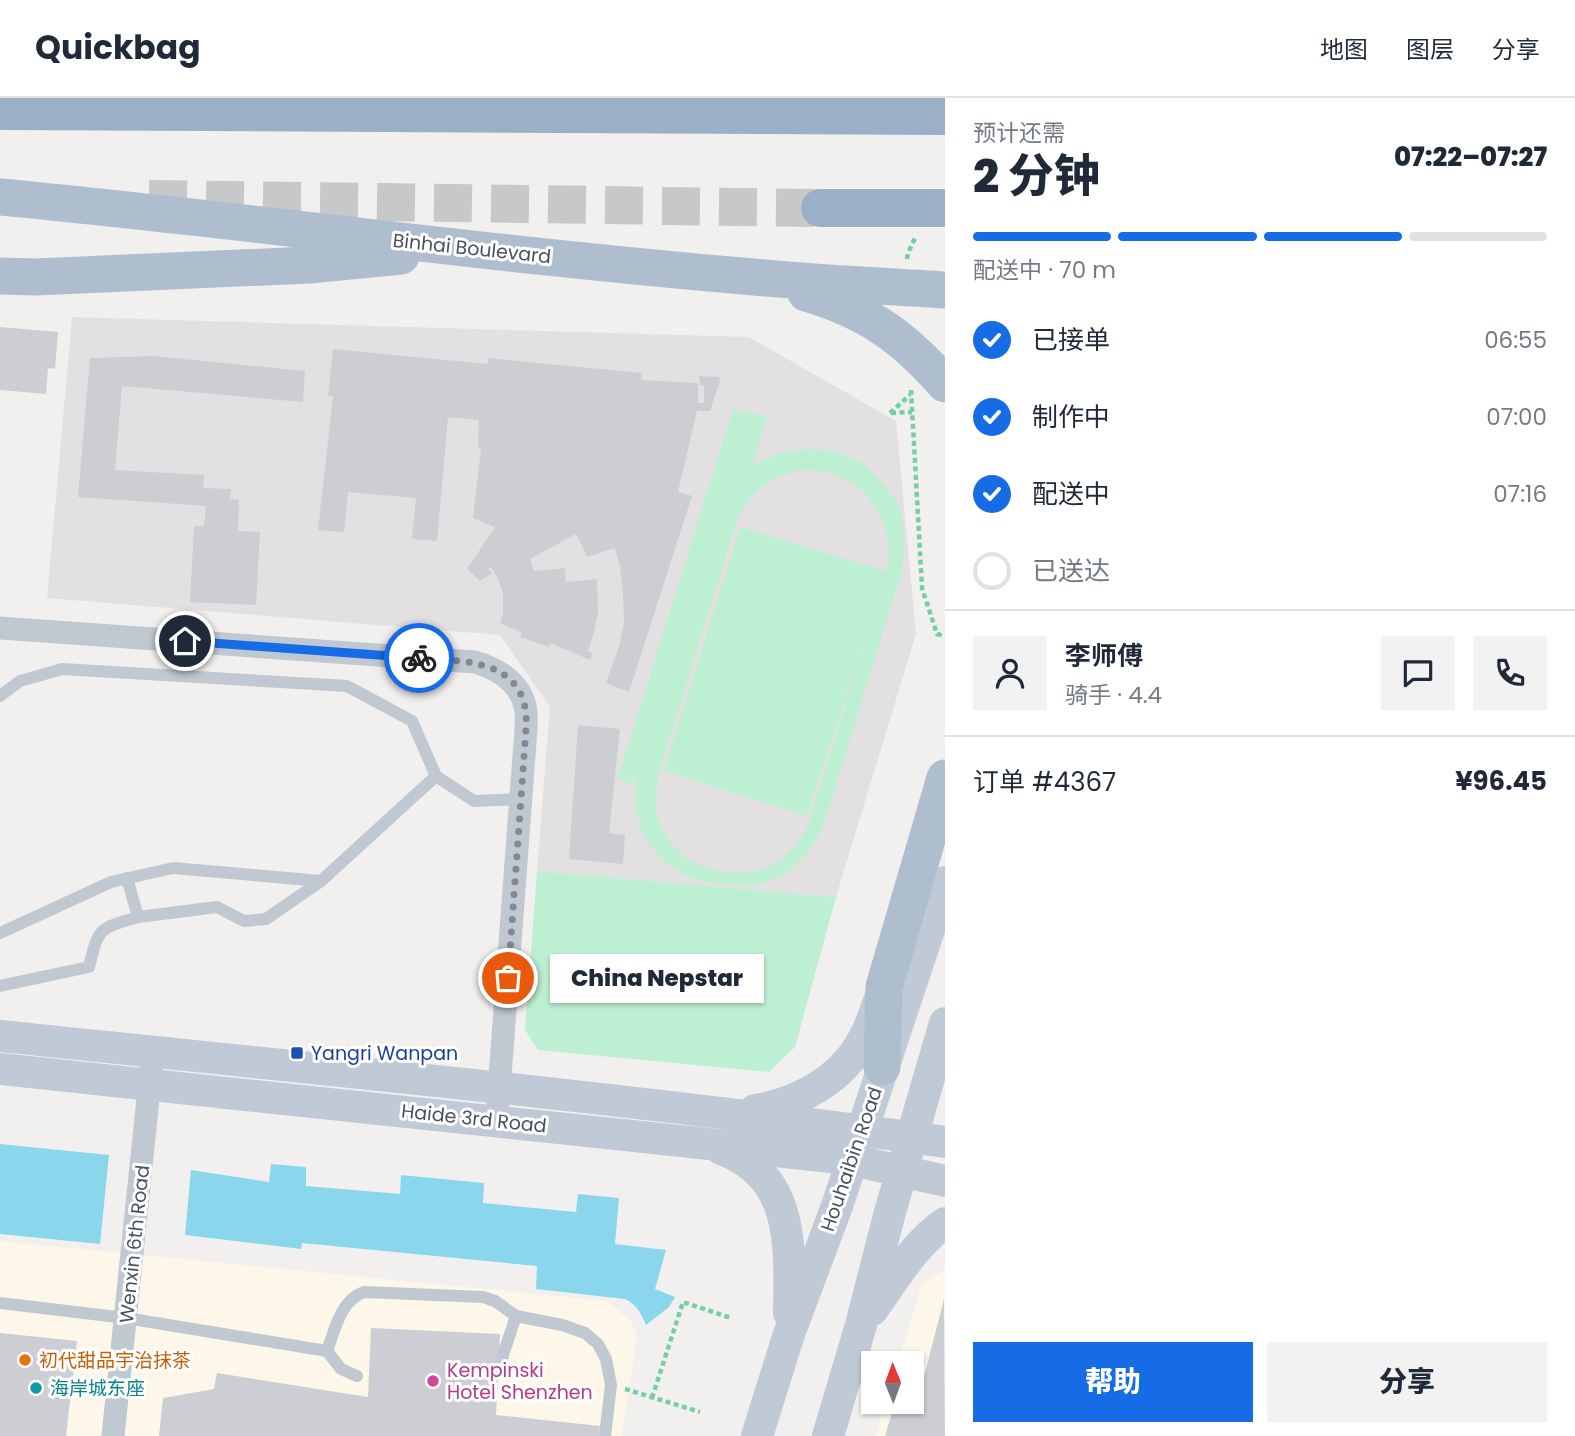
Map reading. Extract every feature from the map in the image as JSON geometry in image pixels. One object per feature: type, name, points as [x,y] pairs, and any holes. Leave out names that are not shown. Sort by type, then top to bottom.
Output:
[{"type":"highway","points":[[390,113],[444,98]]},
{"type":"highway","points":[[0,111],[945,116]]},
{"type":"highway","points":[[820,208],[945,208]]},
{"type":"main road","name":"Binhai Boulevard","points":[[0,197],[755,277],[945,290]]},
{"type":"main road","points":[[0,276],[35,277],[309,265],[475,249]]},
{"type":"main road","points":[[755,277],[831,300],[856,311],[906,344],[945,384]]},
{"type":"main road","points":[[729,1114],[769,1108],[798,1098],[836,1073],[850,1059],[864,1038],[884,987],[945,778]]},
{"type":"main road","name":"Houhaibin Road","points":[[757,1436],[789,1334],[837,1206],[945,882]]},
{"type":"main road","points":[[882,1067],[884,987]]},
{"type":"main road","points":[[828,1436],[945,1023]]},
{"type":"main road","name":"Haide 3rd Road","points":[[0,1032],[152,1052],[729,1114],[945,1142]]},
{"type":"main road","name":"Haide 3rd Road","points":[[0,1069],[852,1160],[945,1181]]},
{"type":"main road","points":[[703,1143],[733,1154],[755,1168],[778,1197],[786,1229],[790,1267],[789,1334]]},
{"type":"main road","points":[[860,1325],[912,1255],[945,1223]]},
{"type":"street","points":[[0,628],[475,662],[493,668],[507,677],[517,689],[525,706],[526,729],[496,1120]]},
{"type":"street","name":"Wenxin 6th Road","points":[[113,1436],[152,1052]]},
{"type":"lane","points":[[0,696],[20,681],[62,669],[347,686],[412,721],[436,776],[474,801],[521,799]]},
{"type":"lane","points":[[0,986],[89,967],[95,941],[103,929],[138,917],[217,907],[244,921],[266,919],[321,881],[436,776]]},
{"type":"lane","points":[[0,933],[111,882],[173,868],[321,881]]},
{"type":"lane","points":[[127,878],[138,917]]},
{"type":"lane","points":[[327,1351],[340,1315],[355,1295],[364,1292],[483,1297],[495,1301],[516,1316],[562,1325],[585,1333],[597,1344],[606,1359],[611,1385],[605,1436]]},
{"type":"lane","points":[[0,1303],[126,1318],[327,1351],[341,1369],[356,1376]]},
{"type":"lane","points":[[502,1358],[516,1316]]},
{"type":"path","points":[[910,395],[890,413],[912,412]]},
{"type":"path","points":[[914,451],[922,588],[937,634],[945,636]]},
{"type":"path","points":[[652,1398],[683,1302],[731,1318]]},
{"type":"path","points":[[611,1385],[700,1412]]},
{"type":"shaded area","points":[[72,317],[749,337],[896,421],[916,634],[836,897],[537,871],[550,707],[500,635],[47,598]]},
{"type":"shaded area","points":[[0,1241],[608,1301],[631,1322],[637,1336],[622,1436],[0,1436]]},
{"type":"shaded area","points":[[945,1270],[945,1436],[876,1436],[882,1414],[924,1414],[924,1351],[902,1351],[922,1283]]},
{"type":"green space","points":[[733,409],[767,416],[753,467],[784,452],[808,449],[844,455],[866,466],[885,486],[901,512],[904,539],[901,574],[824,824],[808,852],[785,874],[759,883],[727,885],[683,874],[667,863],[645,837],[636,805],[637,772],[631,785],[618,778]],"holes":[[[800,470],[830,473],[855,485],[874,505],[887,538],[888,567],[886,571],[740,527],[664,771],[807,816],[872,619],[809,822],[802,835],[789,853],[762,870],[738,872],[710,869],[690,860],[666,836],[656,813],[658,776],[739,514],[752,497],[772,481]]]},
{"type":"green space","points":[[537,871],[836,897],[795,1047],[769,1072],[538,1050],[525,1030]]},
{"type":"water","points":[[0,1144],[109,1155],[100,1244],[0,1234]]},
{"type":"water","points":[[271,1164],[306,1167],[306,1186],[400,1194],[401,1175],[484,1183],[483,1203],[576,1212],[578,1194],[619,1198],[615,1244],[666,1250],[655,1289],[675,1297],[669,1307],[646,1325],[638,1310],[625,1299],[536,1289],[537,1266],[302,1243],[301,1249],[185,1235],[191,1170],[269,1182]]},
{"type":"building","points":[[0,327],[58,332],[55,369],[48,368],[46,394],[0,390]]},
{"type":"building","points":[[333,349],[488,364],[488,358],[642,373],[641,380],[698,383],[698,403],[704,403],[704,385],[700,385],[699,376],[721,377],[710,411],[697,411],[678,492],[692,496],[629,692],[606,683],[620,643],[624,622],[623,591],[615,548],[587,557],[576,534],[530,559],[534,571],[565,568],[566,582],[597,579],[598,613],[588,651],[593,653],[590,660],[550,643],[549,647],[520,637],[522,633],[500,623],[503,594],[497,576],[491,567],[488,569],[492,573],[480,581],[467,569],[495,527],[473,518],[481,448],[478,448],[479,420],[448,417],[437,541],[412,539],[416,498],[348,492],[344,532],[318,530],[333,396],[328,396]]},
{"type":"building","points":[[154,356],[305,371],[303,402],[122,386],[115,470],[204,475],[203,488],[231,489],[230,499],[239,500],[238,531],[260,532],[256,605],[190,602],[194,526],[204,526],[206,506],[78,497],[90,358]]},
{"type":"building","points":[[578,725],[620,729],[609,833],[625,835],[623,864],[569,859]]},
{"type":"building","points":[[944,1299],[945,1436],[885,1436],[891,1414],[924,1414],[924,1377]]},
{"type":"building","name":"Kempinski Hotel Shenzhen","points":[[371,1328],[500,1334],[496,1415],[600,1426],[599,1436],[159,1436],[163,1398],[214,1389],[217,1373],[368,1397]]},
{"type":"building","name":"海岸城东座","points":[[0,1333],[77,1341],[66,1436],[0,1436]]},
{"type":"tunnel","points":[[149,199],[820,208]]},
{"type":"way so far","points":[[419,658],[475,662],[493,668],[507,677],[517,689],[525,706],[526,729],[508,978]]},
{"type":"place","name":"China Nepstar","points":[[508,978]]},
{"type":"place","name":"Yangri Wanpan","points":[[297,1053]]},
{"type":"place","name":"初代甜品宇治抹茶","points":[[25,1360]]},
{"type":"place","name":"Kempinski Hotel Shenzhen","points":[[433,1381]]},
{"type":"place","name":"海岸城东座","points":[[36,1388]]},
{"type":"route","points":[[185,641],[419,658]]}]
